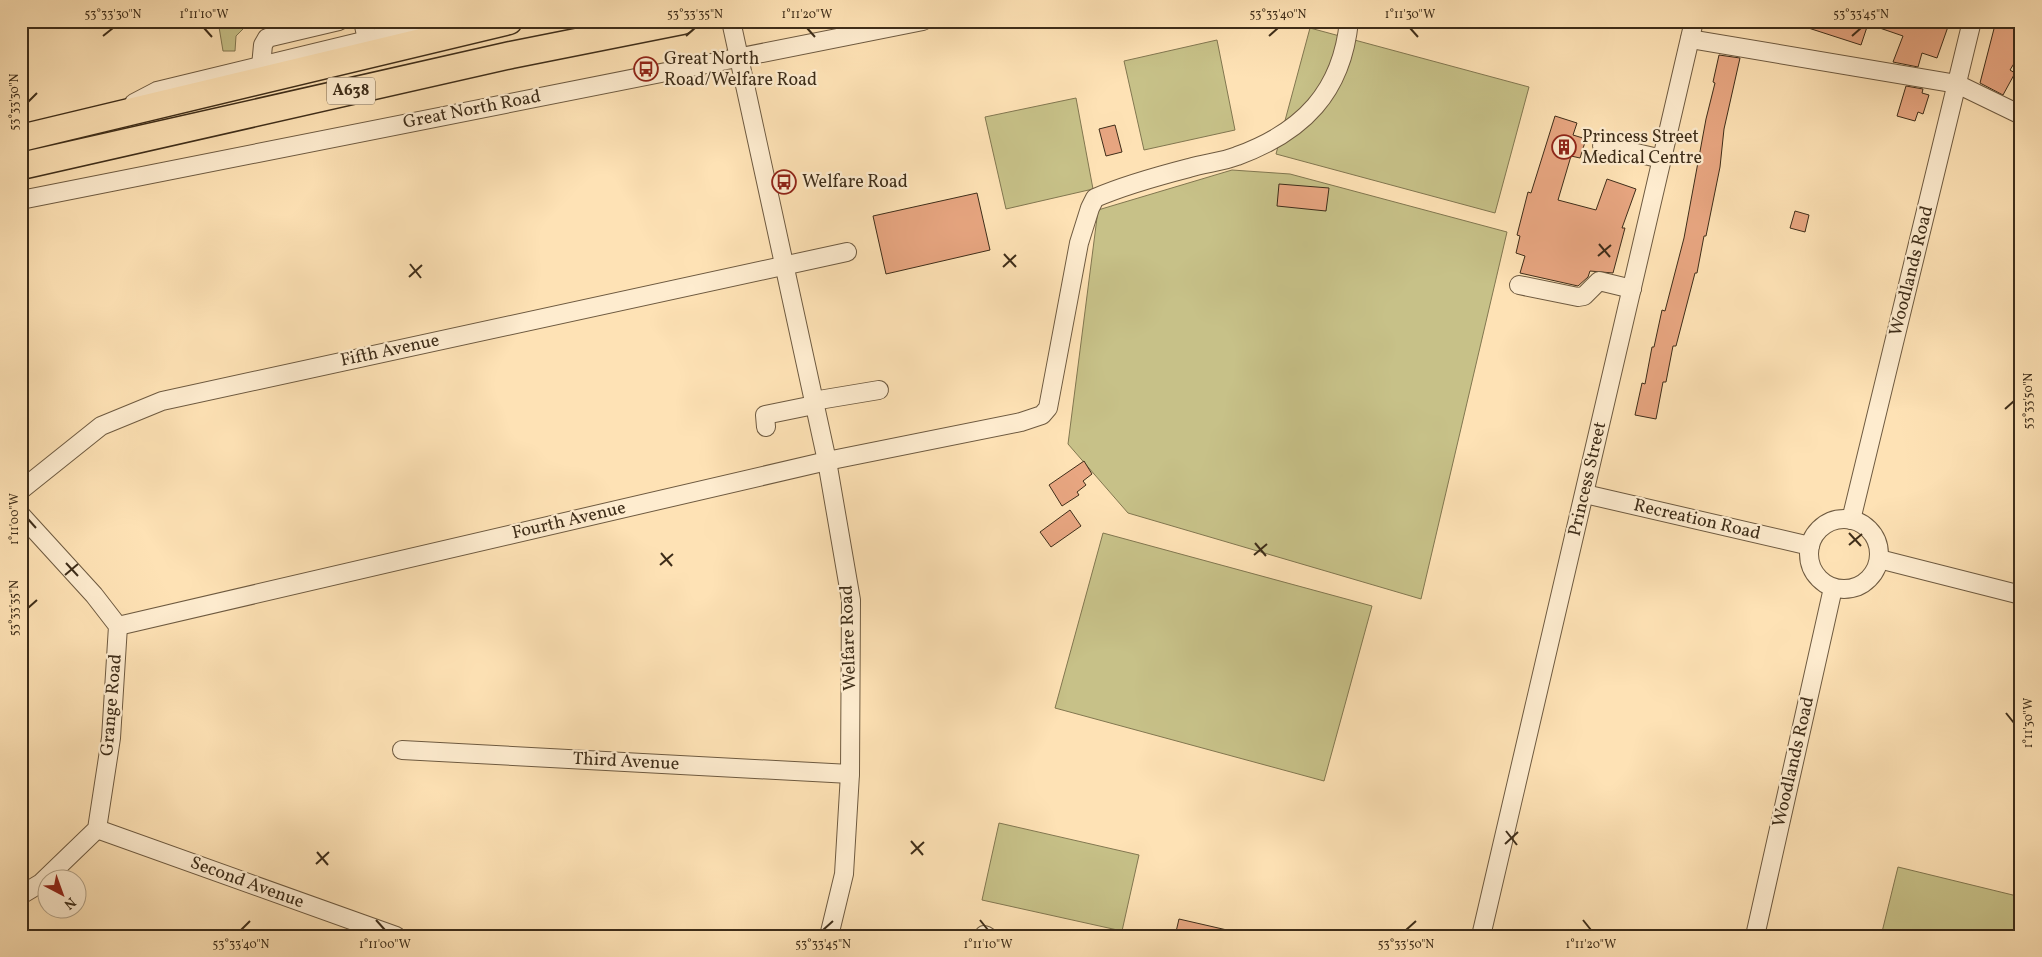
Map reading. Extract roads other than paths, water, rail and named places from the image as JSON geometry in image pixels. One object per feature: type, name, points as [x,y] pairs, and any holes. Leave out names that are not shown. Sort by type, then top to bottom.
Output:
[{"type":"highway","name":"A638","points":[[21,166],[511,55],[682,21]]},
{"type":"highway","name":"A638","points":[[21,138],[495,22]]},
{"type":"street","points":[[261,66],[267,38],[339,21]]},
{"type":"street","points":[[363,21],[377,33]]},
{"type":"street","points":[[102,119],[158,91],[261,66],[377,33],[459,21]]},
{"type":"street","name":"Welfare Road","points":[[731,21],[783,267],[827,461],[851,600],[850,774],[844,874],[829,936]]},
{"type":"street","name":"Great North Road","points":[[21,200],[924,21]]},
{"type":"street","name":"Fourth Avenue","points":[[118,626],[827,461],[1021,422],[1042,415],[1048,408],[1079,243],[1090,208],[1096,198],[1188,168],[1236,156],[1260,146],[1292,127],[1312,110],[1328,91],[1340,67],[1349,21]]},
{"type":"street","name":"Princess Street","points":[[1481,936],[1694,21]]},
{"type":"street","name":"Woodlands Road","points":[[1852,520],[1972,21]]},
{"type":"street","points":[[1690,39],[1957,84],[2021,115]]},
{"type":"street","points":[[1602,145],[1662,159]]},
{"type":"street","name":"Fifth Avenue","points":[[21,490],[101,426],[162,401],[847,252]]},
{"type":"street","points":[[1519,285],[1574,297],[1584,296],[1599,281],[1632,289]]},
{"type":"street","points":[[766,427],[765,415],[879,390]]},
{"type":"street","name":"Recreation Road","points":[[1585,494],[1810,546]]},
{"type":"street","points":[[21,515],[94,595],[118,626]]},
{"type":"street","points":[[1839,519],[1858,522],[1870,531],[1877,541],[1879,559],[1876,570],[1862,585],[1851,589],[1833,588],[1816,576],[1810,565],[1810,546],[1818,531],[1827,523],[1839,519]]},
{"type":"street","points":[[1879,559],[2021,595]]},
{"type":"street","name":"Woodlands Road","points":[[1755,936],[1833,588]]},
{"type":"street","name":"Grange Road","points":[[97,829],[111,738],[118,626]]},
{"type":"street","name":"Third Avenue","points":[[402,750],[850,774]]},
{"type":"street","points":[[21,895],[41,883],[97,829]]},
{"type":"street","name":"Second Avenue","points":[[97,829],[396,936]]},
{"type":"place","name":"Great North Road/Welfare Road","points":[[646,69]]},
{"type":"place","name":"Princess Street Medical Centre","points":[[1564,147]]},
{"type":"place","name":"Welfare Road","points":[[784,182]]}]
